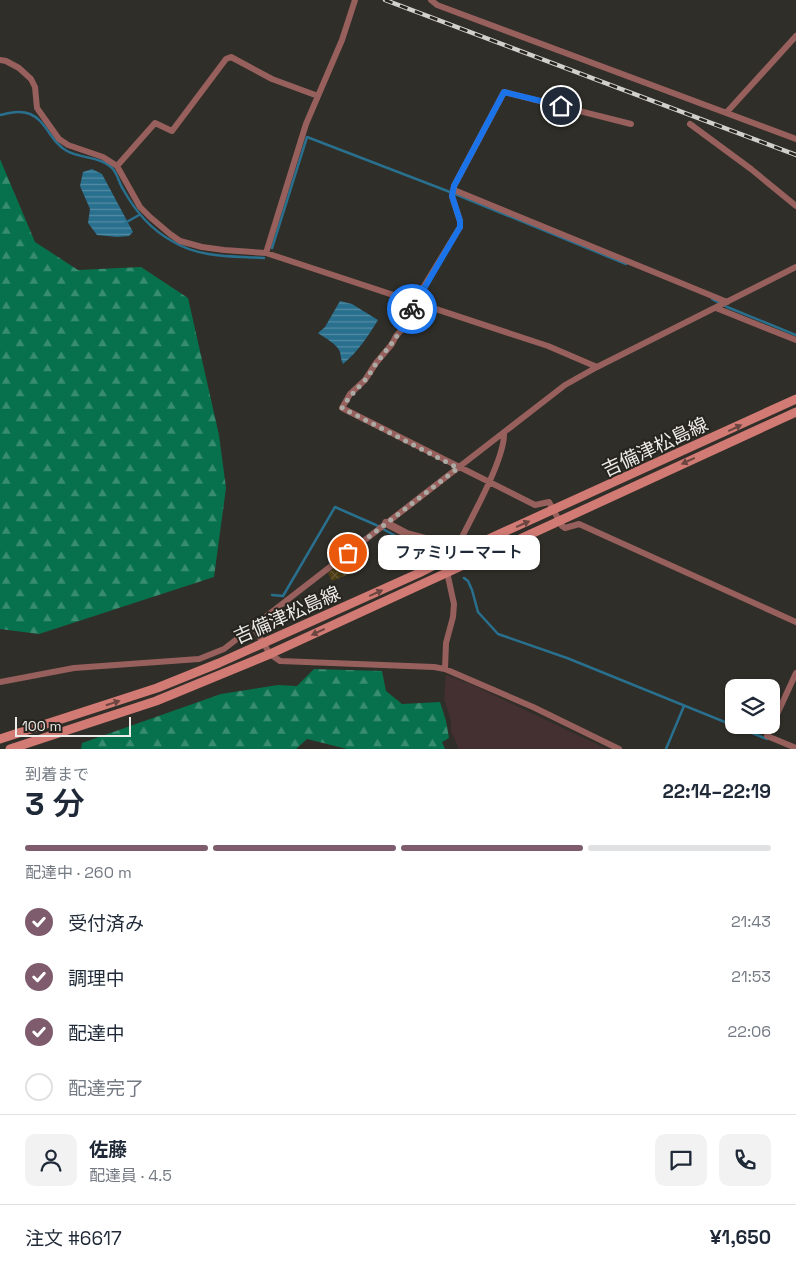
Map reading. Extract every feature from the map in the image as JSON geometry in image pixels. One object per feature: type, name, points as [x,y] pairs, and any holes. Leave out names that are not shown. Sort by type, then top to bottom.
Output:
[{"type":"main road","name":"吉備津松島線","points":[[0,739],[157,688],[264,644],[796,399]]},
{"type":"main road","name":"吉備津松島線","points":[[10,749],[156,701],[270,654],[796,412]]},
{"type":"street","points":[[266,253],[306,124],[342,40],[355,0]]},
{"type":"street","points":[[431,0],[446,9],[796,139]]},
{"type":"street","points":[[727,112],[796,36]]},
{"type":"street","points":[[117,166],[155,124],[172,131],[226,59],[231,56],[272,79],[318,96]]},
{"type":"street","points":[[0,60],[19,68],[31,79],[35,87],[37,108],[59,139],[68,145],[103,157],[117,166],[140,207],[150,218],[180,241],[202,247],[266,253],[548,346],[597,367]]},
{"type":"street","points":[[631,124],[504,92],[454,186],[453,192],[460,227],[415,301],[406,326],[396,336],[366,380],[350,394],[342,408],[458,468],[535,505],[549,502],[565,528],[579,524],[796,622]]},
{"type":"street","points":[[690,124],[752,169],[796,206]]},
{"type":"street","points":[[453,192],[722,304],[796,340]]},
{"type":"street","points":[[0,682],[74,668],[198,659],[224,649],[565,385],[796,267]]},
{"type":"street","points":[[459,543],[488,482],[504,442],[504,433]]},
{"type":"street","points":[[382,526],[430,540],[439,551],[447,572],[454,604],[453,617],[446,643],[445,669]]},
{"type":"street","points":[[253,626],[270,654],[284,662],[434,667],[445,669],[619,749]]},
{"type":"street","points":[[796,673],[767,736],[796,748]]},
{"type":"shaded area","points":[[446,675],[473,685],[607,749],[459,749],[451,732],[451,722],[444,697]]},
{"type":"green space","points":[[0,159],[35,242],[78,270],[141,267],[188,298],[219,435],[226,488],[214,577],[39,634],[0,629]]},
{"type":"green space","points":[[314,669],[382,671],[386,691],[402,704],[440,702],[449,738],[442,742],[445,749],[347,749],[307,739],[296,749],[81,749],[82,743],[221,694],[278,685],[297,686]]},
{"type":"water","points":[[92,169],[102,174],[133,232],[129,236],[97,235],[88,223],[90,209],[80,186],[83,172]]},
{"type":"water","points":[[340,301],[352,304],[378,320],[358,349],[343,364],[340,352],[336,346],[318,333],[325,327]]},
{"type":"building","points":[[348,558],[354,572],[332,581],[328,573]]},
{"type":"waterway","points":[[0,115],[19,112],[30,114],[36,117],[57,143],[67,151],[108,165],[115,171],[122,187],[138,212],[157,231],[182,247],[205,253],[264,258]]},
{"type":"waterway","points":[[272,248],[307,137],[450,192],[626,264]]},
{"type":"waterway","points":[[125,223],[139,215]]},
{"type":"waterway","points":[[712,299],[796,335]]},
{"type":"waterway","points":[[272,595],[283,596],[335,507],[376,525],[424,552]]},
{"type":"waterway","points":[[464,578],[468,581],[472,590],[478,612],[498,634],[567,658],[767,739]]},
{"type":"waterway","points":[[666,749],[684,706]]},
{"type":"railway","points":[[385,0],[796,155]]},
{"type":"way so far","points":[[348,553],[458,468],[348,413],[342,408],[350,394],[366,380],[376,363],[406,326],[412,309]]},
{"type":"place","name":"ファミリーマート","points":[[348,553]]},
{"type":"route","points":[[412,309],[460,227],[452,196],[454,186],[504,92],[561,106]]}]
